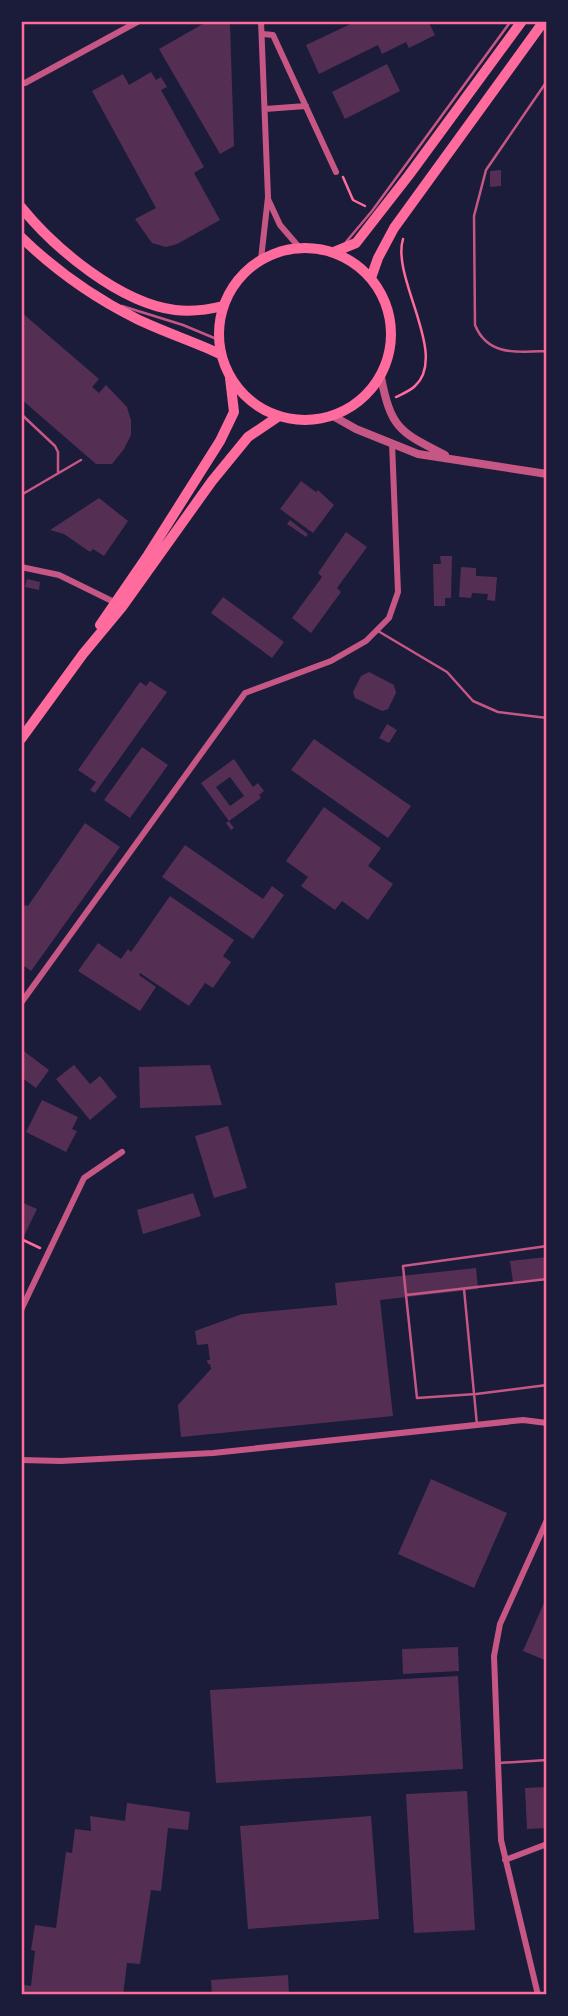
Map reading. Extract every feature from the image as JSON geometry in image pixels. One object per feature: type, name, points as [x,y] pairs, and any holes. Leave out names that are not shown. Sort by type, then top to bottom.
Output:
[{"type":"main road","points":[[334,252],[356,243],[522,21]]},
{"type":"main road","points":[[371,278],[394,228],[544,21]]},
{"type":"main road","points":[[21,207],[54,242],[96,276],[143,301],[173,310],[201,311],[223,306]]},
{"type":"main road","points":[[21,237],[54,267],[99,298],[137,319],[220,354]]},
{"type":"main road","points":[[299,247],[334,252],[354,262],[371,278],[388,309],[392,343],[381,377],[361,401],[333,416],[306,421],[279,416],[250,401],[230,377],[220,354],[218,330],[223,306],[232,287],[261,259],[299,247]]},
{"type":"main road","points":[[21,739],[82,654],[220,441],[234,412],[230,377]]},
{"type":"main road","points":[[82,654],[122,607],[219,472],[248,437],[279,416]]},
{"type":"street","points":[[21,83],[139,21]]},
{"type":"street","points":[[261,21],[268,197],[261,259]]},
{"type":"street","points":[[263,34],[273,35],[336,172]]},
{"type":"street","points":[[265,108],[306,106]]},
{"type":"street","points":[[268,197],[280,225],[299,247]]},
{"type":"street","points":[[381,377],[392,415],[406,435],[451,458]]},
{"type":"street","points":[[333,416],[356,429],[418,454],[547,474]]},
{"type":"street","points":[[21,1003],[245,693],[331,661],[366,641],[389,618],[398,592],[392,443]]},
{"type":"street","points":[[21,568],[60,575],[114,602]]},
{"type":"street","points":[[21,1310],[84,1178],[122,1152]]},
{"type":"street","points":[[21,1460],[61,1461],[213,1453],[523,1420],[547,1423]]},
{"type":"street","points":[[538,1995],[501,1840],[494,1656],[496,1638],[547,1520]]},
{"type":"street","points":[[505,1860],[547,1844]]},
{"type":"lane","points":[[334,252],[352,237],[511,21]]},
{"type":"lane","points":[[547,81],[486,170],[474,216],[475,326],[479,336],[491,347],[504,352],[547,351]]},
{"type":"lane","points":[[99,298],[183,325],[219,340]]},
{"type":"lane","points":[[21,414],[55,446],[58,452],[58,472]]},
{"type":"lane","points":[[21,495],[81,460]]},
{"type":"lane","points":[[377,631],[447,672],[473,701],[498,712],[547,718]]},
{"type":"lane","points":[[547,1245],[403,1266],[417,1398],[547,1385]]},
{"type":"lane","points":[[407,1295],[547,1279]]},
{"type":"lane","points":[[464,1288],[477,1425]]},
{"type":"lane","points":[[498,1763],[547,1760]]},
{"type":"path","points":[[336,172],[342,175],[353,200],[368,208]]},
{"type":"path","points":[[397,397],[416,385],[424,373],[426,355],[404,270],[400,248],[403,238]]},
{"type":"path","points":[[21,1239],[48,1251]]},
{"type":"building","points":[[208,21],[228,21],[230,25],[234,146],[220,154],[159,49]]},
{"type":"building","points":[[357,21],[428,21],[435,35],[409,48],[406,42],[382,54],[378,45],[319,74],[306,45]]},
{"type":"building","points":[[387,64],[400,91],[345,119],[332,92]]},
{"type":"building","points":[[151,72],[156,80],[161,77],[167,87],[161,90],[204,167],[194,173],[220,220],[177,244],[166,247],[152,243],[135,219],[156,208],[92,91],[123,74],[129,85]]},
{"type":"building","points":[[501,170],[501,186],[490,187],[490,171]]},
{"type":"building","points":[[21,312],[99,379],[92,387],[99,393],[106,385],[127,407],[131,420],[131,435],[112,464],[96,464],[21,399]]},
{"type":"building","points":[[301,481],[316,492],[318,490],[334,505],[313,533],[280,509]]},
{"type":"building","points":[[99,498],[128,521],[104,556],[93,549],[90,552],[64,534],[50,530]]},
{"type":"building","points":[[290,520],[308,534],[306,537],[287,524]]},
{"type":"building","points":[[346,532],[367,547],[337,588],[341,592],[311,633],[292,618],[322,577],[318,573]]},
{"type":"building","points":[[440,556],[452,556],[451,598],[445,598],[445,606],[434,606],[433,564],[441,564]]},
{"type":"building","points":[[461,567],[476,568],[476,576],[497,577],[495,601],[487,600],[488,594],[472,593],[471,598],[459,597]]},
{"type":"building","points":[[27,579],[40,582],[39,590],[25,587]]},
{"type":"building","points":[[223,597],[284,642],[272,658],[211,613]]},
{"type":"building","points":[[369,672],[394,685],[396,693],[388,709],[382,711],[355,698],[353,692],[361,676]]},
{"type":"building","points":[[150,681],[167,692],[95,793],[90,790],[96,782],[78,770],[140,682],[146,686]]},
{"type":"building","points":[[387,724],[397,730],[389,743],[379,738]]},
{"type":"building","points":[[314,739],[411,806],[388,838],[291,770]]},
{"type":"building","points":[[142,747],[168,765],[130,818],[104,800]]},
{"type":"building","points":[[234,759],[253,787],[258,783],[264,791],[259,795],[261,798],[229,821],[201,783]],"holes":[[[230,777],[244,796],[230,806],[216,787]]]},
{"type":"building","points":[[324,807],[381,848],[368,866],[393,884],[368,920],[342,901],[335,910],[301,886],[308,877],[286,861]]},
{"type":"building","points":[[229,821],[234,828],[231,830],[226,823]]},
{"type":"building","points":[[85,823],[120,847],[31,971],[21,964],[21,911],[25,905],[28,906]]},
{"type":"building","points":[[185,845],[263,899],[272,886],[284,895],[253,939],[162,877]]},
{"type":"building","points":[[170,896],[234,940],[223,956],[231,962],[213,988],[205,983],[189,1006],[140,973],[139,975],[156,987],[140,1011],[78,971],[98,943],[121,959],[128,949],[131,952]]},
{"type":"building","points":[[21,1049],[49,1070],[36,1088],[21,1077]]},
{"type":"building","points":[[74,1065],[90,1084],[100,1076],[117,1097],[90,1120],[56,1079]]},
{"type":"building","points":[[210,1065],[222,1105],[140,1108],[139,1067]]},
{"type":"building","points":[[42,1100],[78,1117],[72,1129],[77,1131],[66,1152],[26,1132]]},
{"type":"building","points":[[228,1126],[247,1188],[214,1198],[195,1136]]},
{"type":"building","points":[[193,1193],[201,1216],[143,1234],[137,1210]]},
{"type":"building","points":[[21,1202],[37,1209],[24,1236],[21,1234]]},
{"type":"building","points":[[547,1257],[547,1278],[513,1282],[510,1261]]},
{"type":"building","points":[[476,1268],[478,1289],[380,1300],[393,1416],[181,1437],[178,1405],[211,1369],[207,1360],[210,1360],[208,1344],[197,1345],[195,1331],[242,1314],[337,1305],[335,1283]]},
{"type":"building","points":[[431,1479],[507,1513],[474,1588],[398,1554]]},
{"type":"building","points":[[547,1596],[547,1661],[523,1651]]},
{"type":"building","points":[[458,1647],[459,1671],[403,1674],[402,1649]]},
{"type":"building","points":[[458,1676],[463,1769],[216,1783],[210,1690]]},
{"type":"building","points":[[547,1787],[547,1828],[527,1829],[525,1788]]},
{"type":"building","points":[[467,1791],[475,1930],[414,1933],[406,1794]]},
{"type":"building","points":[[127,1803],[190,1812],[188,1830],[168,1828],[161,1891],[151,1890],[140,1964],[127,1963],[123,1995],[22,1995],[24,1985],[31,1986],[35,1951],[31,1950],[35,1925],[56,1928],[66,1852],[72,1853],[75,1829],[91,1831],[90,1816],[125,1821]]},
{"type":"building","points":[[371,1816],[379,1919],[248,1929],[240,1826]]},
{"type":"building","points":[[288,1975],[289,1995],[212,1995],[211,1980]]}]
